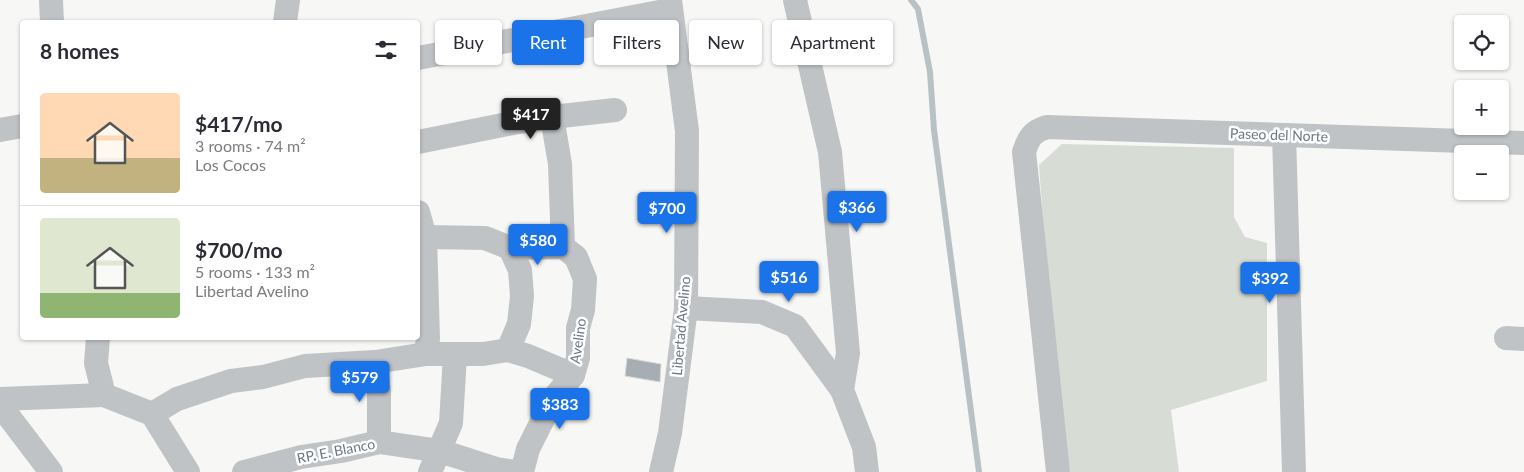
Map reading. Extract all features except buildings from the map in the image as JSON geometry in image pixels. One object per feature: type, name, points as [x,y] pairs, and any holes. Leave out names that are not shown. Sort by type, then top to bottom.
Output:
[{"type":"street","points":[[51,0],[52,20]]},
{"type":"street","points":[[285,20],[288,0]]},
{"type":"street","points":[[795,0],[830,152],[848,352],[842,390]]},
{"type":"street","points":[[420,58],[670,5]]},
{"type":"street","name":"Libertad Avelino","points":[[661,472],[670,432],[686,308],[687,130],[670,5]]},
{"type":"street","points":[[420,142],[513,123],[614,110]]},
{"type":"street","name":"Avelino","points":[[522,472],[528,449],[553,399],[573,375],[578,358],[578,328],[583,310],[585,279],[570,252],[560,164],[552,117]]},
{"type":"street","points":[[0,130],[20,126]]},
{"type":"street","name":"Paseo del Norte","points":[[1058,472],[1024,152],[1028,141],[1035,131],[1047,127],[1524,143]]},
{"type":"street","points":[[1284,135],[1294,472]]},
{"type":"street","points":[[420,218],[426,237],[428,338],[426,354]]},
{"type":"street","points":[[426,237],[485,238],[510,248],[570,252]]},
{"type":"street","points":[[508,350],[519,324],[522,296],[520,270],[510,248]]},
{"type":"street","points":[[686,308],[762,312],[795,326],[842,390],[864,447],[867,472]]},
{"type":"street","points":[[98,340],[96,363],[104,395]]},
{"type":"street","points":[[152,414],[177,399],[230,381],[263,377],[305,366],[375,362],[426,354],[483,354],[508,350],[528,356],[573,375]]},
{"type":"street","points":[[435,461],[451,423],[455,355]]},
{"type":"street","points":[[375,362],[379,392],[379,442]]},
{"type":"street","points":[[0,399],[104,395],[152,414],[188,472]]},
{"type":"street","points":[[0,405],[51,472]]},
{"type":"street","name":"RP. E. Blanco","points":[[244,472],[301,457],[341,451],[379,442],[435,461],[516,472]]},
{"type":"shaded area","points":[[1062,144],[1234,148],[1234,217],[1245,237],[1267,243],[1267,381],[1171,410],[1179,472],[1067,472],[1058,432],[1039,165]]},
{"type":"waterway","points":[[911,0],[918,9],[930,72],[934,130],[979,472]]}]
